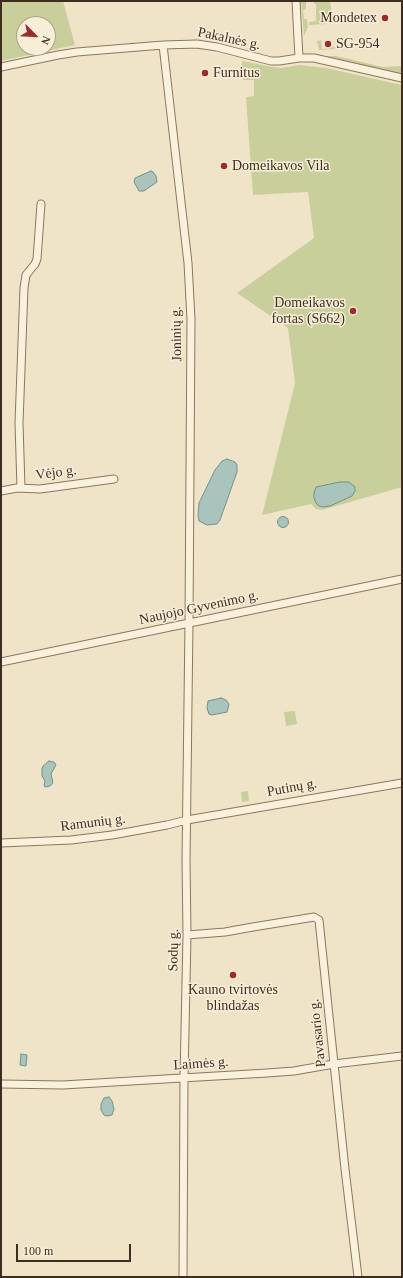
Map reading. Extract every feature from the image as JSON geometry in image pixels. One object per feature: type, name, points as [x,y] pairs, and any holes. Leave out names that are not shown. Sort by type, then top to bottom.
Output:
[{"type":"street","points":[[296,1],[299,58]]},
{"type":"street","name":"Pakalnės g.","points":[[1,67],[77,52],[186,44],[207,45],[271,61],[314,58],[402,78]]},
{"type":"street","name":"Joninių g.","points":[[163,45],[188,264],[191,319],[189,449],[190,623]]},
{"type":"street","points":[[21,488],[19,423],[24,288],[26,275],[36,264],[41,204]]},
{"type":"street","name":"Vėjo g.","points":[[1,491],[21,488],[40,489],[114,479]]},
{"type":"street","name":"Naujojo Gyvenimo g.","points":[[1,662],[402,579]]},
{"type":"street","name":"Sodų g.","points":[[183,1277],[184,1078],[187,935],[186,861],[190,623]]},
{"type":"street","name":"Putinų g.","points":[[187,820],[402,783]]},
{"type":"street","name":"Ramunių g.","points":[[1,843],[71,840],[112,835],[187,820]]},
{"type":"street","name":"Pavasario g.","points":[[187,935],[225,932],[314,917],[318,919],[320,925],[344,1169],[358,1277]]},
{"type":"street","name":"Laimės g.","points":[[1,1084],[63,1085],[184,1078],[294,1070],[402,1056]]},
{"type":"green space","points":[[1,1],[63,1],[75,45],[56,49],[56,16],[16,16],[16,56],[24,56],[1,61]]},
{"type":"green space","points":[[301,1],[309,1],[306,2],[306,9],[303,10],[304,19],[307,19],[308,27],[304,36]]},
{"type":"green space","points":[[314,1],[330,1],[332,14],[325,15],[326,24],[309,25],[309,22],[316,21],[316,4],[314,4]]},
{"type":"green space","points":[[321,40],[322,49],[335,47],[335,49],[319,50],[317,41]]},
{"type":"green space","points":[[324,56],[336,56],[383,67],[402,66],[402,72],[399,73]]},
{"type":"green space","name":"Domeikavos fortas (S662)","points":[[242,61],[282,68],[299,65],[326,68],[402,85],[402,487],[322,510],[316,509],[311,504],[262,515],[295,383],[288,328],[237,293],[314,238],[308,192],[253,195],[246,97],[254,96],[254,80],[243,80]]},
{"type":"green space","points":[[295,711],[297,724],[286,726],[284,712]]},
{"type":"green space","points":[[248,791],[249,801],[242,802],[241,792]]},
{"type":"water","points":[[151,171],[156,176],[157,182],[144,191],[139,191],[134,182],[135,178]]},
{"type":"water","points":[[227,459],[235,462],[237,465],[237,472],[220,520],[217,524],[207,525],[199,521],[199,503],[215,470],[222,461]]},
{"type":"water","points":[[340,482],[349,482],[355,487],[355,491],[352,496],[330,506],[322,507],[316,503],[314,493],[316,487]]},
{"type":"water","points":[[283,516],[287,518],[289,522],[287,526],[283,528],[279,526],[277,522],[279,518]]},
{"type":"water","points":[[221,698],[226,700],[229,704],[227,712],[212,715],[209,714],[207,708],[208,701]]},
{"type":"water","points":[[49,761],[54,762],[56,765],[51,774],[53,783],[46,787],[44,786],[45,781],[42,776],[42,769],[43,766]]},
{"type":"water","points":[[21,1054],[27,1055],[26,1066],[20,1065]]},
{"type":"water","points":[[109,1097],[112,1101],[114,1109],[112,1115],[107,1116],[104,1115],[101,1110],[101,1104],[104,1098]]},
{"type":"place","name":"Mondetex","points":[[385,18]]},
{"type":"place","name":"SG-954","points":[[328,44]]},
{"type":"place","name":"Furnitus","points":[[205,73]]},
{"type":"place","name":"Domeikavos Vila","points":[[224,166]]},
{"type":"place","name":"Domeikavos fortas (S662)","points":[[353,311]]},
{"type":"place","name":"Kauno tvirtovės blindažas","points":[[233,975]]}]
